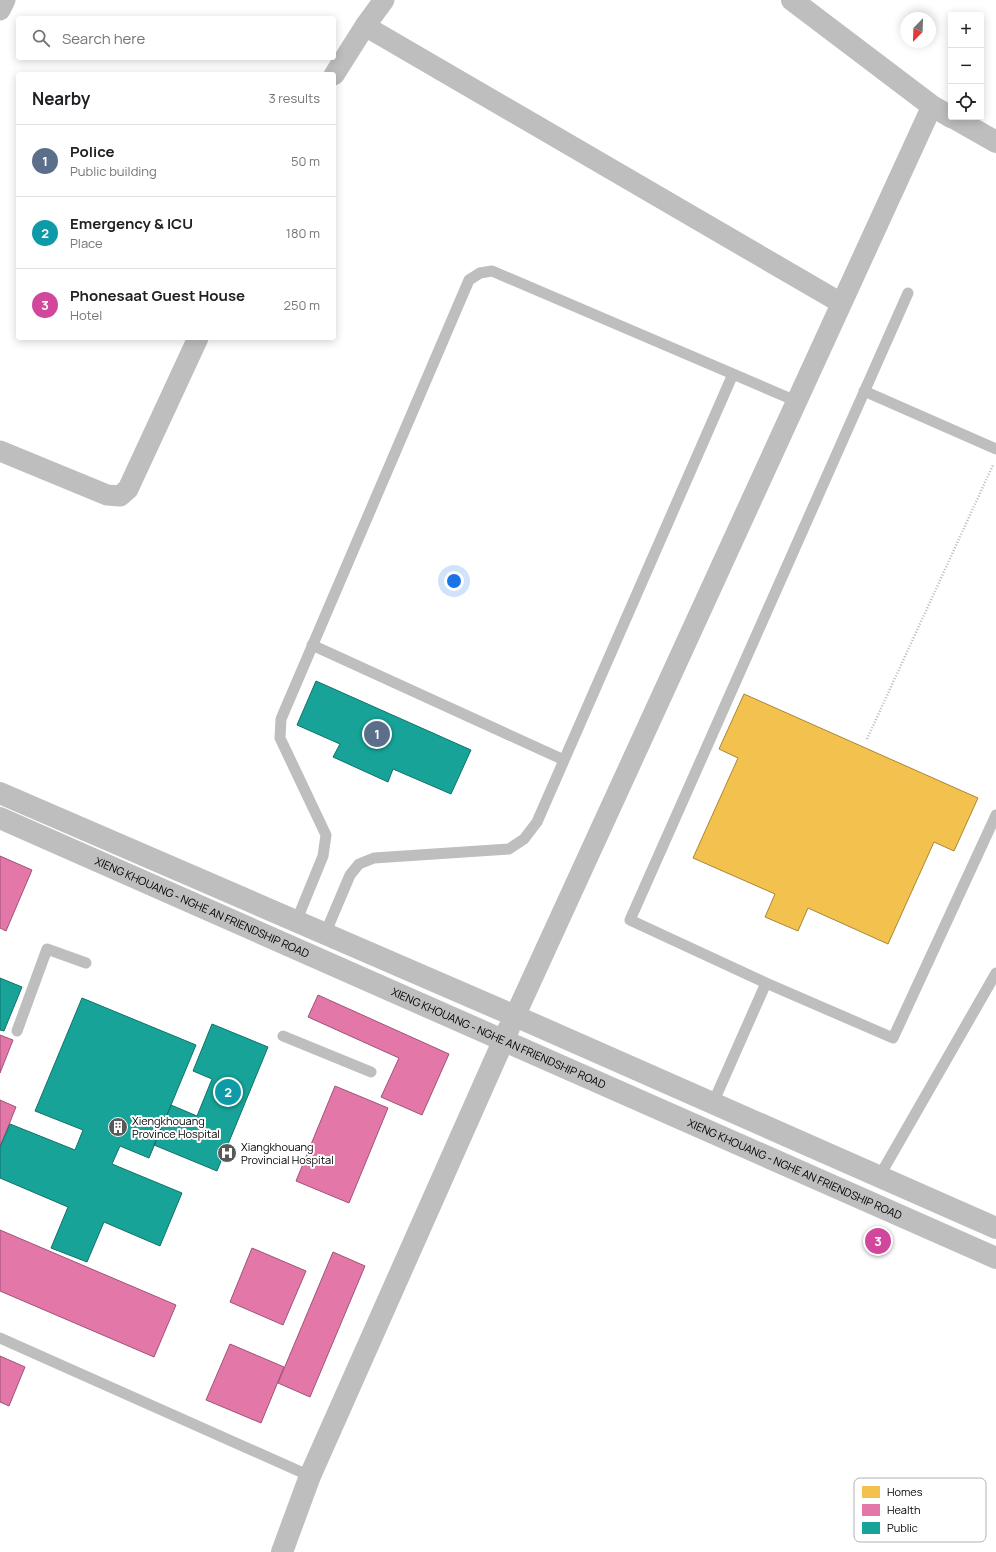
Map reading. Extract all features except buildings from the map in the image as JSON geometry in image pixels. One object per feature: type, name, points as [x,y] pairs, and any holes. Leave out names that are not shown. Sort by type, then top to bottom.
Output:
[{"type":"street","points":[[0,10],[5,0]]},
{"type":"street","points":[[336,72],[365,26],[384,0]]},
{"type":"street","points":[[792,0],[932,106],[948,115]]},
{"type":"street","points":[[365,26],[841,303]]},
{"type":"street","points":[[282,1552],[310,1476],[515,1016],[932,106]]},
{"type":"street","points":[[956,120],[996,142]]},
{"type":"street","points":[[0,451],[107,495],[120,496],[128,489],[197,340]]},
{"type":"street","points":[[0,793],[515,1016],[996,1228]]},
{"type":"street","name":"XIENG KHOUANG - NGHE AN FRIENDSHIP ROAD","points":[[0,818],[504,1042],[996,1258]]},
{"type":"lane","points":[[296,922],[323,856],[326,835],[280,738],[281,719],[470,280],[480,272],[492,271],[796,401]]},
{"type":"lane","points":[[908,294],[630,920],[766,983],[893,1038],[996,815]]},
{"type":"lane","points":[[325,934],[350,875],[359,864],[374,858],[509,849],[524,839],[537,822],[733,374]]},
{"type":"lane","points":[[864,392],[996,449]]},
{"type":"lane","points":[[312,645],[564,760]]},
{"type":"lane","points":[[17,1030],[47,949],[86,963]]},
{"type":"lane","points":[[879,1177],[996,973]]},
{"type":"lane","points":[[713,1103],[766,983]]},
{"type":"lane","points":[[283,1036],[371,1072]]},
{"type":"lane","points":[[0,1338],[310,1476]]},
{"type":"path","points":[[867,739],[996,459]]},
{"type":"place","name":"Police","points":[[377,734]]},
{"type":"place","name":"Emergency & ICU","points":[[228,1092]]},
{"type":"place","name":"Xiengkhouang Province Hospital","points":[[118,1127]]},
{"type":"place","name":"Xiangkhouang Provincial Hospital","points":[[227,1153]]},
{"type":"place","name":"Phonesaat Guest House","points":[[878,1241]]}]
